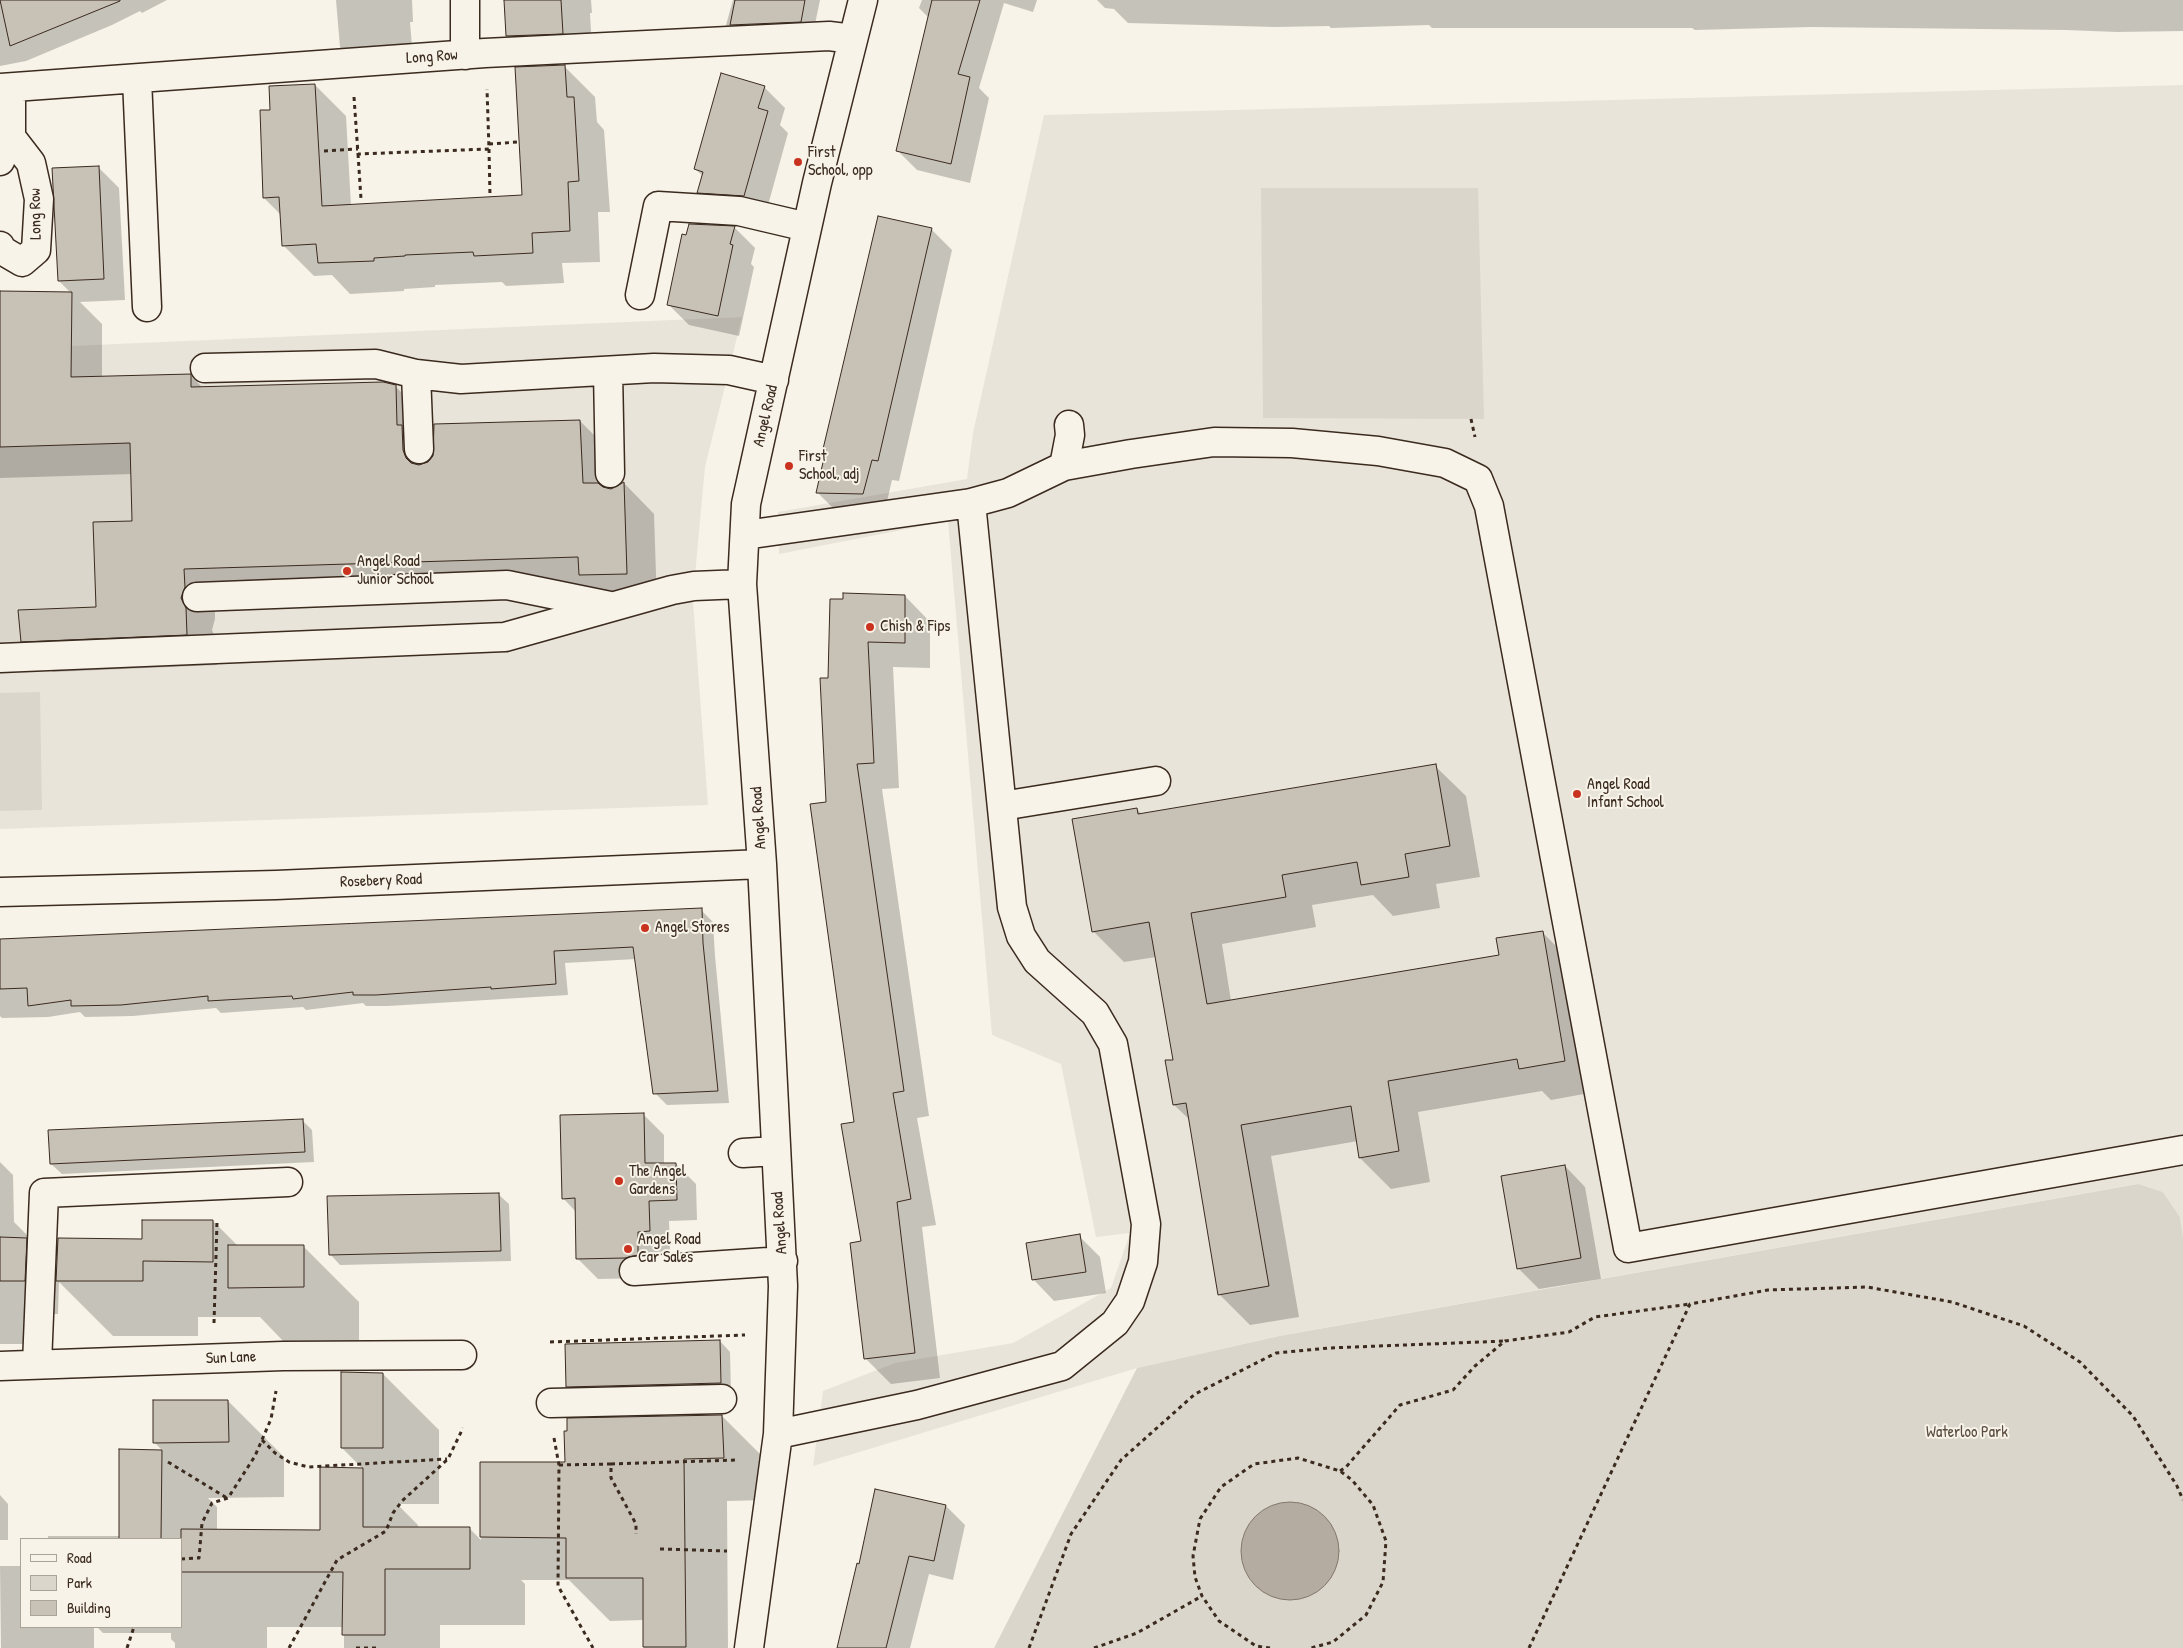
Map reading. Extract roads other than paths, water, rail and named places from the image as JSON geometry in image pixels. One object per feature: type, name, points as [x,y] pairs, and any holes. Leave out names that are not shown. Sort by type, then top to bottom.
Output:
[{"type":"street","points":[[464,0],[475,54]]},
{"type":"street","name":"Angel Road","points":[[749,1648],[777,1446],[783,1334],[783,1261],[775,1151],[762,864],[742,584],[746,504],[807,227],[863,0]]},
{"type":"street","name":"Long Row","points":[[0,246],[0,249],[22,262],[36,250],[39,199],[31,163],[6,149],[5,88],[475,54],[829,36],[853,39]]},
{"type":"street","points":[[137,79],[147,307]]},
{"type":"street","points":[[640,295],[658,206],[739,211],[807,227]]},
{"type":"street","points":[[205,368],[376,364],[416,374],[461,379],[654,368],[729,370],[774,380]]},
{"type":"street","points":[[608,372],[610,472]]},
{"type":"street","points":[[416,374],[419,449]]},
{"type":"street","points":[[1064,466],[1070,435],[1069,425]]},
{"type":"street","points":[[745,535],[971,503],[1008,493],[1064,466],[1214,442],[1292,443],[1378,452],[1445,463],[1478,479],[1490,506],[1628,1248],[2183,1150]]},
{"type":"street","points":[[777,1446],[917,1405],[1062,1366],[1115,1323],[1130,1301],[1143,1262],[1146,1224],[1113,1044],[1095,1012],[1037,961],[1021,936],[1012,907],[971,503]]},
{"type":"street","points":[[0,658],[505,637],[614,606],[694,586],[742,584]]},
{"type":"street","points":[[197,597],[507,585],[614,606]]},
{"type":"street","points":[[1002,806],[1156,781]]},
{"type":"street","name":"Rosebery Road","points":[[0,892],[276,885],[762,864]]},
{"type":"street","points":[[743,1153],[775,1151]]},
{"type":"street","points":[[36,1364],[44,1193],[288,1182]]},
{"type":"street","points":[[634,1272],[783,1261]]},
{"type":"street","name":"Sun Lane","points":[[0,1366],[283,1356],[462,1355]]},
{"type":"street","points":[[551,1403],[722,1399]]},
{"type":"place","name":"First School, opp","points":[[798,162]]},
{"type":"place","name":"First School, adj","points":[[789,466]]},
{"type":"place","name":"Angel Road Junior School","points":[[347,571]]},
{"type":"place","name":"Chish & Fips","points":[[870,627]]},
{"type":"place","name":"Angel Road Infant School","points":[[1577,794]]},
{"type":"place","name":"Angel Stores","points":[[645,928]]},
{"type":"place","name":"The Angel Gardens","points":[[619,1181]]},
{"type":"place","name":"Angel Road Car Sales","points":[[628,1249]]},
{"type":"park label","name":"Waterloo Park","points":[[1967,1433]]}]
